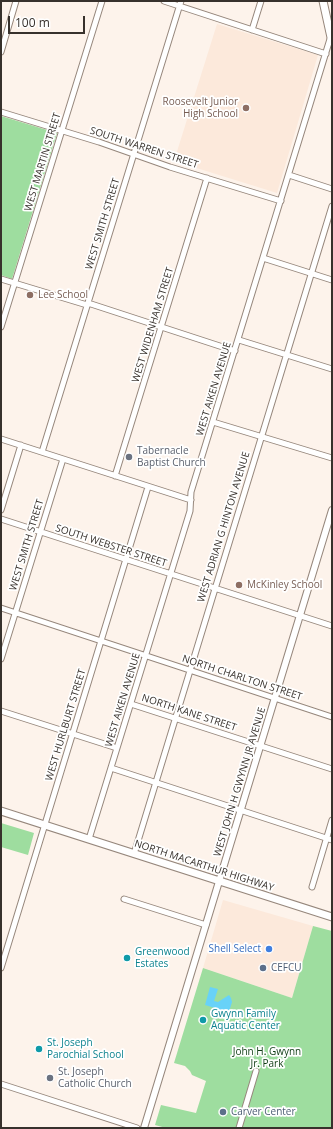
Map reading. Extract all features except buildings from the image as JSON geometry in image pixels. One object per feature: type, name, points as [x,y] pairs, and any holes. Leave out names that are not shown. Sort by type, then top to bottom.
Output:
[{"type":"main road","points":[[323,1],[331,39]]},
{"type":"main road","name":"NORTH MACARTHUR HIGHWAY","points":[[1,811],[312,912],[332,917]]},
{"type":"main road","name":"NORTH MACARTHUR HIGHWAY","points":[[312,912],[332,921]]},
{"type":"street","points":[[1,52],[16,1]]},
{"type":"street","name":"WEST MARTIN STREET","points":[[1,327],[102,1]]},
{"type":"street","points":[[164,1],[180,4],[252,30],[326,54]]},
{"type":"street","points":[[252,30],[261,1]]},
{"type":"street","name":"WEST SMITH STREET","points":[[42,452],[180,4]]},
{"type":"street","name":"WEST AIKEN AVENUE","points":[[89,839],[190,511],[191,492],[331,39]]},
{"type":"street","name":"SOUTH WARREN STREET","points":[[1,112],[134,153],[280,201]]},
{"type":"street","points":[[289,175],[332,189]]},
{"type":"street","name":"WEST WIDENHAM STREET","points":[[115,476],[207,178]]},
{"type":"street","name":"WEST ADRIAN G HINTON AVENUE","points":[[134,854],[332,206]]},
{"type":"street","points":[[263,258],[332,280]]},
{"type":"street","points":[[1,279],[162,327],[235,351]]},
{"type":"street","points":[[239,340],[332,369]]},
{"type":"street","points":[[213,422],[332,458]]},
{"type":"street","points":[[1,438],[191,500]]},
{"type":"street","points":[[1,510],[21,445]]},
{"type":"street","name":"WEST SMITH STREET","points":[[1,660],[63,459]]},
{"type":"street","name":"WEST HURLBURT STREET","points":[[1,968],[148,487]]},
{"type":"street","name":"WEST JOHN H GWYNN JR AVENUE","points":[[144,1128],[332,510]]},
{"type":"street","name":"SOUTH WEBSTER STREET","points":[[1,519],[170,575],[332,626]]},
{"type":"street","name":"NORTH CHARLTON STREET","points":[[1,608],[332,717]]},
{"type":"street","name":"NORTH KANE STREET","points":[[131,704],[332,769]]},
{"type":"street","points":[[1,711],[117,748]]},
{"type":"street","points":[[111,768],[329,839]]},
{"type":"street","points":[[312,887],[329,839],[332,820]]},
{"type":"street","points":[[124,899],[206,925]]},
{"type":"street","points":[[239,1128],[256,1071]]},
{"type":"street","points":[[1,1084],[136,1128]]},
{"type":"shaded area","name":"Roosevelt Junior High School","points":[[217,24],[318,55],[277,193],[174,161]]},
{"type":"shaded area","points":[[223,900],[313,926],[292,998],[203,968]]},
{"type":"green space","points":[[1,116],[57,133],[12,279],[1,275]]},
{"type":"green space","points":[[1,823],[34,833],[28,855],[1,847]]},
{"type":"green space","name":"John H. Gwynn Jr. Park","points":[[313,926],[332,931],[332,1128],[166,1128],[155,1125],[161,1105],[196,1113],[206,1081],[192,1075],[185,1066],[174,1063],[203,968],[292,998]]},
{"type":"water","points":[[210,987],[218,989],[214,1001],[218,1002],[229,995],[231,998],[232,1002],[227,1015],[222,1017],[218,1009],[205,1005]]},
{"type":"place","name":"Roosevelt Junior High School","points":[[246,108]]},
{"type":"place","name":"Lee School","points":[[30,295]]},
{"type":"place","name":"Tabernacle Baptist Church","points":[[129,457]]},
{"type":"place","name":"McKinley School","points":[[239,585]]},
{"type":"place","name":"Shell Select","points":[[269,949]]},
{"type":"place","name":"Greenwood Estates","points":[[127,958]]},
{"type":"place","name":"CEFCU","points":[[263,968]]},
{"type":"place","name":"Gwynn Family Aquatic Center","points":[[203,1020]]},
{"type":"place","name":"St. Joseph Parochial School","points":[[39,1049]]},
{"type":"place","name":"St. Joseph Catholic Church","points":[[50,1078]]},
{"type":"place","name":"Carver Center","points":[[223,1112]]}]
